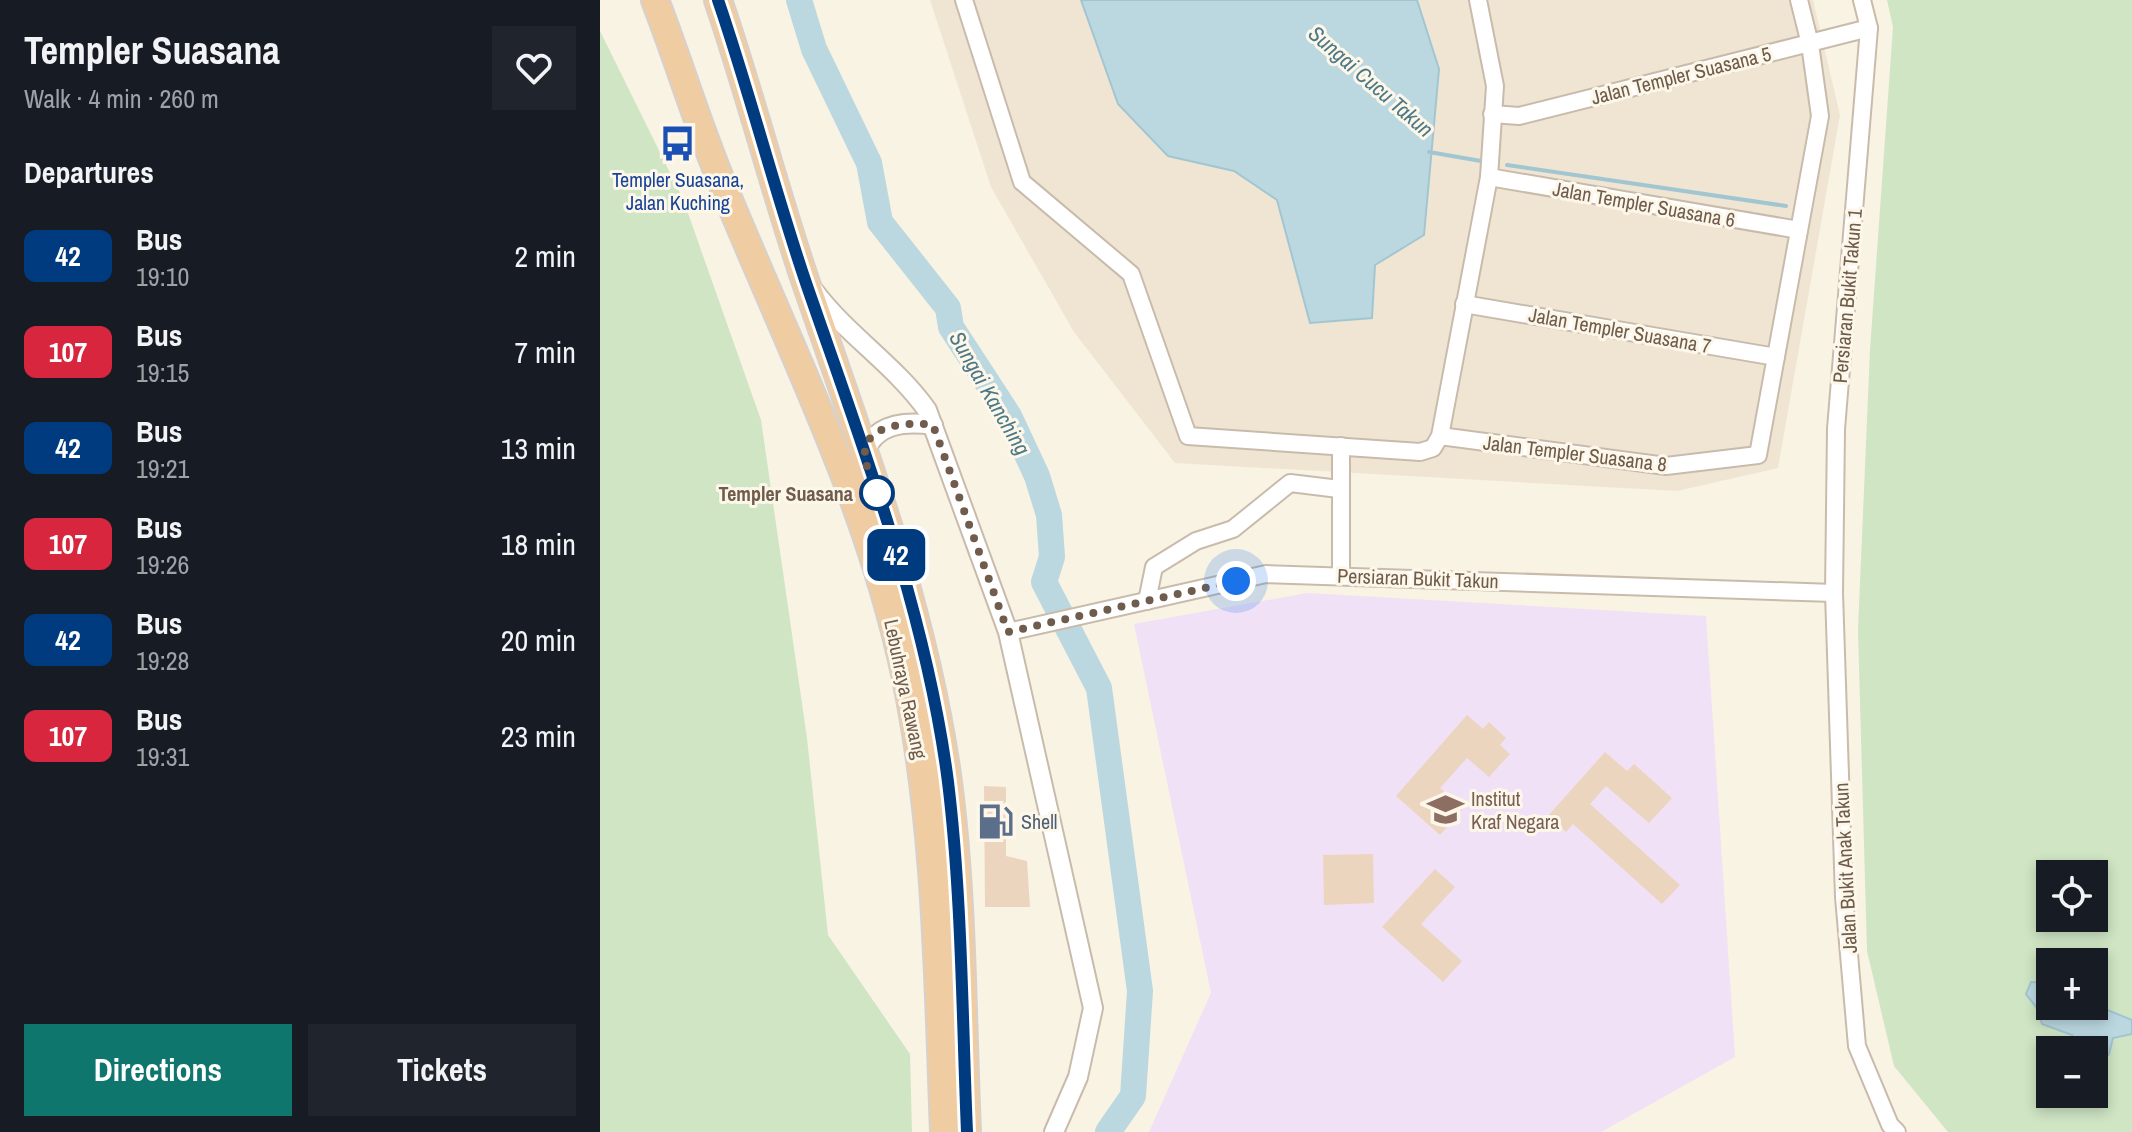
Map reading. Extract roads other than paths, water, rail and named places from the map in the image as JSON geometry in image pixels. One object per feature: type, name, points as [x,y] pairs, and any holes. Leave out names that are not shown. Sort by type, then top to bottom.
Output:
[{"type":"highway","name":"Lebuhraya Rawang","points":[[655,0],[722,184],[825,425],[886,599],[905,673],[925,782],[934,887],[944,1132]]},
{"type":"highway","name":"Lebuhraya Rawang","points":[[718,0],[805,279],[864,454],[927,671],[948,782],[967,1132]]},
{"type":"street","points":[[964,0],[1022,182],[1131,274],[1188,436],[1420,452],[1433,448],[1440,436],[1489,177],[1495,86],[1478,0]]},
{"type":"street","points":[[1776,357],[1820,116],[1810,44],[1799,0]]},
{"type":"street","name":"Persiaran Bukit Takun 1","points":[[1834,593],[1836,429],[1869,28],[1862,0]]},
{"type":"street","name":"Jalan Templer Suasana 5","points":[[1492,114],[1519,116],[1869,28]]},
{"type":"street","name":"Jalan Templer Suasana 6","points":[[1489,177],[1799,230]]},
{"type":"street","points":[[805,279],[840,322],[916,394],[933,425],[1008,632],[1093,1008],[1078,1077],[1054,1132]]},
{"type":"street","name":"Jalan Templer Suasana 7","points":[[1464,304],[1776,357]]},
{"type":"street","name":"Jalan Templer Suasana 8","points":[[1440,436],[1666,466],[1758,455],[1776,357]]},
{"type":"street","points":[[864,454],[869,442],[891,426],[909,421],[933,425]]},
{"type":"street","points":[[1341,446],[1341,574]]},
{"type":"street","points":[[1147,601],[1154,567],[1196,541],[1233,529],[1290,483],[1339,489]]},
{"type":"street","name":"Persiaran Bukit Takun","points":[[1008,632],[1266,574],[1341,574],[1834,593]]},
{"type":"street","name":"Jalan Bukit Anak Takun","points":[[1834,593],[1844,897],[1857,1046],[1890,1125],[1897,1132]]},
{"type":"water","points":[[1081,0],[1417,0],[1439,69],[1424,235],[1375,265],[1372,318],[1310,323],[1277,200],[1234,171],[1168,156],[1118,104]]},
{"type":"water","points":[[2031,982],[2036,982],[2036,1007],[2026,994]]},
{"type":"water","points":[[2108,1010],[2132,1020],[2132,1034],[2113,1038],[2108,1055],[2108,1036],[2073,1036],[2042,1024],[2041,1020],[2108,1020]]},
{"type":"waterway","name":"Sungai Kanching","points":[[799,0],[814,49],[869,163],[880,222],[948,308],[951,327],[1009,416],[1037,476],[1049,515],[1052,557],[1044,582],[1099,688],[1140,991],[1133,1096],[1108,1132]]},
{"type":"waterway","name":"Sungai Cucu Takun","points":[[1429,152],[1481,161]]},
{"type":"waterway","name":"Sungai Cucu Takun","points":[[1507,165],[1786,206]]},
{"type":"place","name":"Templer Suasana, Jalan Kuching","points":[[678,144]]},
{"type":"place","name":"Templer Suasana","points":[[877,493]]},
{"type":"place","name":"Institut Kraf Negara","points":[[1445,809]]},
{"type":"place","name":"Shell","points":[[995,821]]}]
